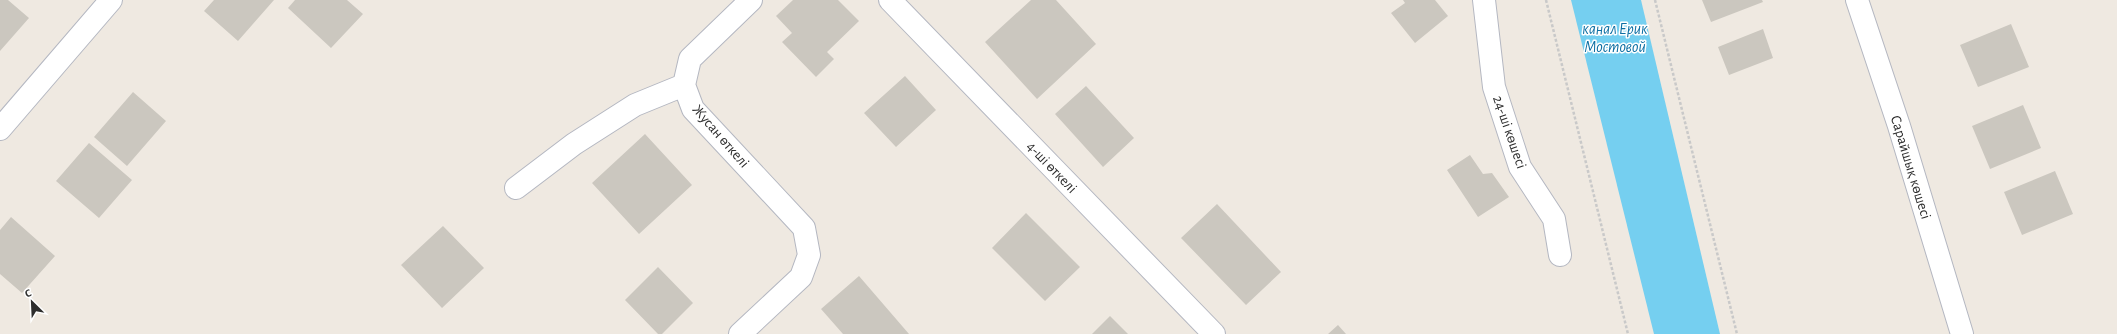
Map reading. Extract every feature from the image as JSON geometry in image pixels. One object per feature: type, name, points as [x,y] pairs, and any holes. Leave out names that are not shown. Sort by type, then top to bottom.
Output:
[{"type":"street","points":[[2,124],[111,0]]},
{"type":"street","points":[[516,188],[574,144],[635,104],[684,85],[690,59],[751,0]]},
{"type":"street","name":"4-шi өткелi","points":[[890,0],[1214,334]]},
{"type":"street","name":"24-ші көшесi","points":[[1484,0],[1494,87],[1520,167],[1554,219],[1560,255]]},
{"type":"street","name":"Сарайшық көшесі","points":[[1857,0],[1899,126],[1962,334]]},
{"type":"street","name":"Жусан өткелі","points":[[684,85],[693,110],[804,228],[809,254],[801,277],[740,334]]},
{"type":"path","points":[[1546,0],[1628,334]]},
{"type":"path","points":[[1656,0],[1737,334]]},
{"type":"water","name":"канал Ерик Мостовой","points":[[1571,0],[1641,0],[1720,334],[1654,334]]},
{"type":"building","points":[[0,0],[8,0],[29,18],[0,51]]},
{"type":"building","points":[[214,0],[274,0],[238,41],[204,11]]},
{"type":"building","points":[[295,0],[347,0],[363,14],[331,48],[288,8]]},
{"type":"building","points":[[793,0],[838,0],[859,21],[827,52],[834,59],[816,77],[782,42],[792,33],[776,16]]},
{"type":"building","points":[[1031,0],[1056,0],[1096,44],[1037,99],[985,42]]},
{"type":"building","points":[[1403,0],[1435,0],[1448,16],[1415,43],[1391,13],[1405,3]]},
{"type":"building","points":[[1702,0],[1762,0],[1763,2],[1711,22]]},
{"type":"building","points":[[2011,24],[2029,67],[1978,87],[1960,45]]},
{"type":"building","points":[[1763,29],[1773,58],[1729,75],[1718,47]]},
{"type":"building","points":[[905,76],[936,110],[896,147],[864,113]]},
{"type":"building","points":[[1086,86],[1134,138],[1103,167],[1055,114]]},
{"type":"building","points":[[133,92],[166,121],[127,166],[94,137]]},
{"type":"building","points":[[2023,105],[2041,148],[1990,169],[1972,126]]},
{"type":"building","points":[[645,134],[692,185],[639,234],[592,183]]},
{"type":"building","points":[[89,143],[132,180],[99,218],[56,181]]},
{"type":"building","points":[[1470,155],[1483,174],[1492,173],[1509,197],[1478,217],[1447,170]]},
{"type":"building","points":[[2055,171],[2073,214],[2022,235],[2004,192]]},
{"type":"building","points":[[1217,204],[1281,272],[1246,305],[1181,238]]},
{"type":"building","points":[[1026,213],[1080,267],[1045,301],[992,248]]},
{"type":"building","points":[[11,217],[55,256],[22,293],[0,274],[0,230]]},
{"type":"building","points":[[443,226],[484,268],[442,308],[401,265]]},
{"type":"building","points":[[658,267],[693,303],[662,334],[658,334],[625,300]]},
{"type":"building","points":[[859,276],[909,334],[843,334],[821,309]]},
{"type":"building","points":[[1110,316],[1128,334],[1092,334]]},
{"type":"building","points":[[1338,325],[1346,334],[1328,334]]}]
